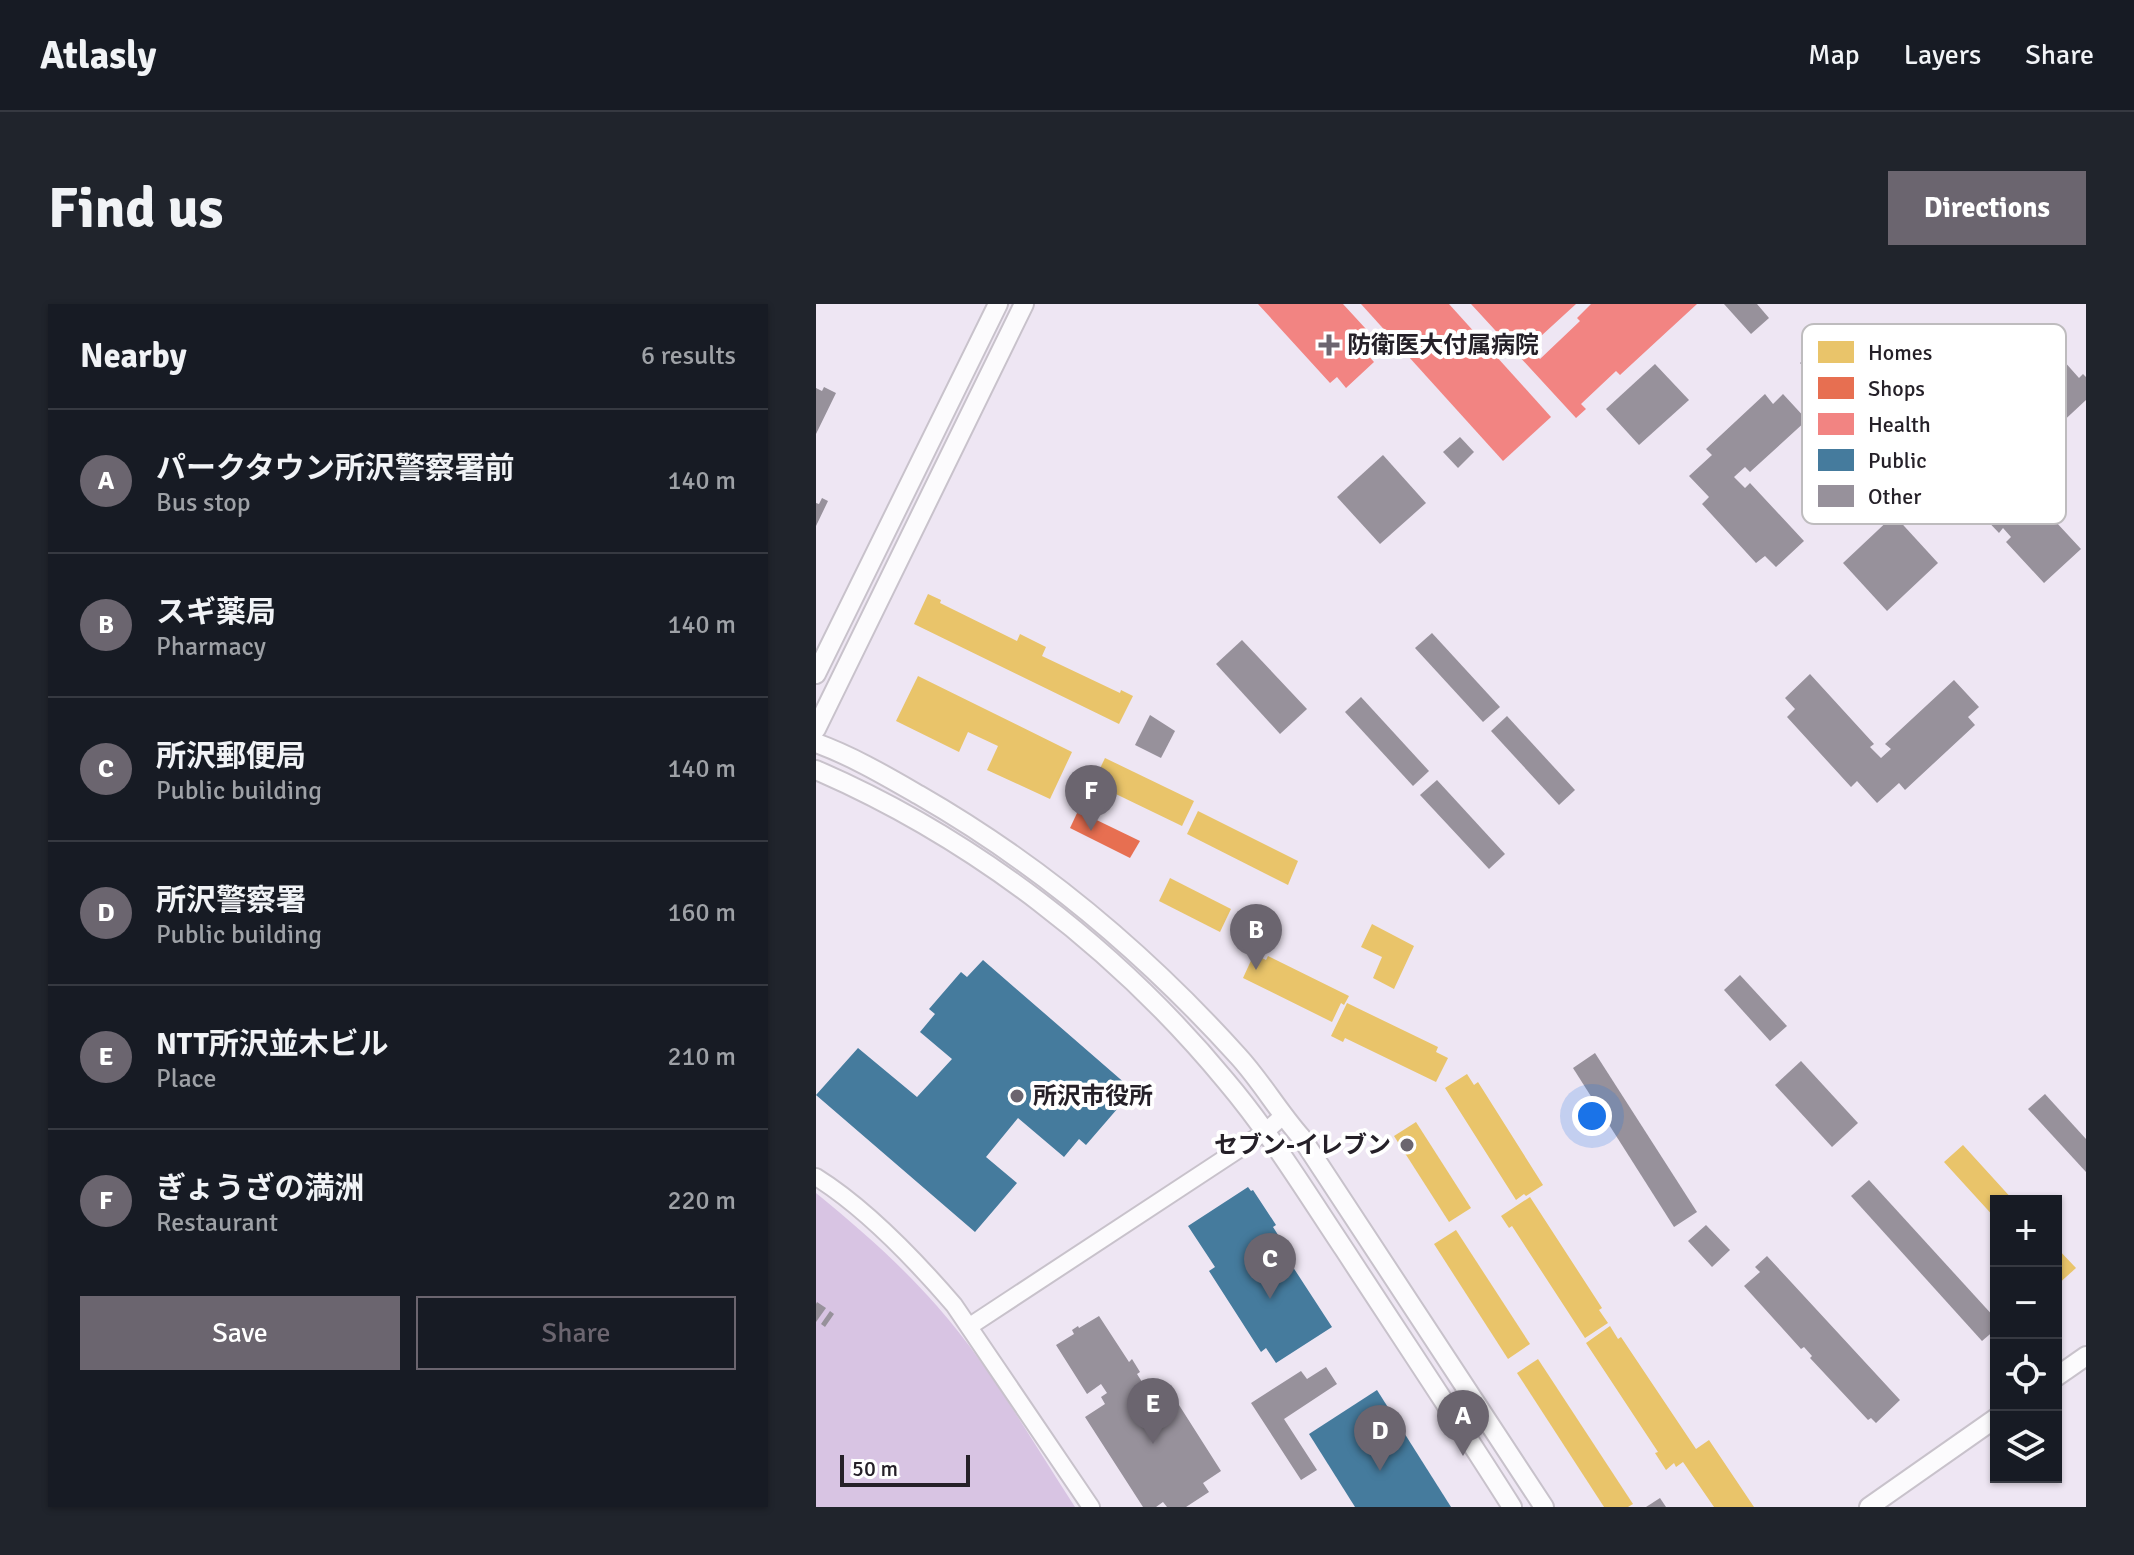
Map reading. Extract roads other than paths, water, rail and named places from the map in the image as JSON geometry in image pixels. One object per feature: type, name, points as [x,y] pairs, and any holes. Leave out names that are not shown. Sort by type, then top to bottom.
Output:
[{"type":"street","points":[[816,674],[998,304]]},
{"type":"street","points":[[816,729],[1024,304]]},
{"type":"street","points":[[816,743],[876,771],[943,809],[1054,884],[1114,933],[1193,1008],[1240,1059],[1301,1137],[1544,1507]]},
{"type":"street","points":[[816,770],[880,800],[946,838],[999,874],[1111,962],[1198,1049],[1265,1132],[1512,1507]]},
{"type":"street","points":[[970,1326],[1265,1132],[1283,1116]]},
{"type":"street","points":[[816,1177],[878,1227],[929,1276],[970,1326],[1091,1507]]},
{"type":"street","points":[[2062,1373],[2086,1356]]},
{"type":"street","points":[[1869,1507],[1990,1422]]},
{"type":"place","name":"防衛医大付属病院","points":[[1329,345]]},
{"type":"place","name":"ぎょうざの満洲","points":[[1091,831]]},
{"type":"place","name":"スギ薬局","points":[[1256,970]]},
{"type":"place","name":"所沢市役所","points":[[1017,1096]]},
{"type":"place","name":"セブン-イレブン","points":[[1407,1145]]},
{"type":"place","name":"所沢郵便局","points":[[1270,1299]]},
{"type":"place","name":"NTT所沢並木ビル","points":[[1153,1444]]},
{"type":"place","name":"パークタウン所沢警察署前","points":[[1463,1456]]},
{"type":"place","name":"所沢警察署","points":[[1380,1471]]}]
